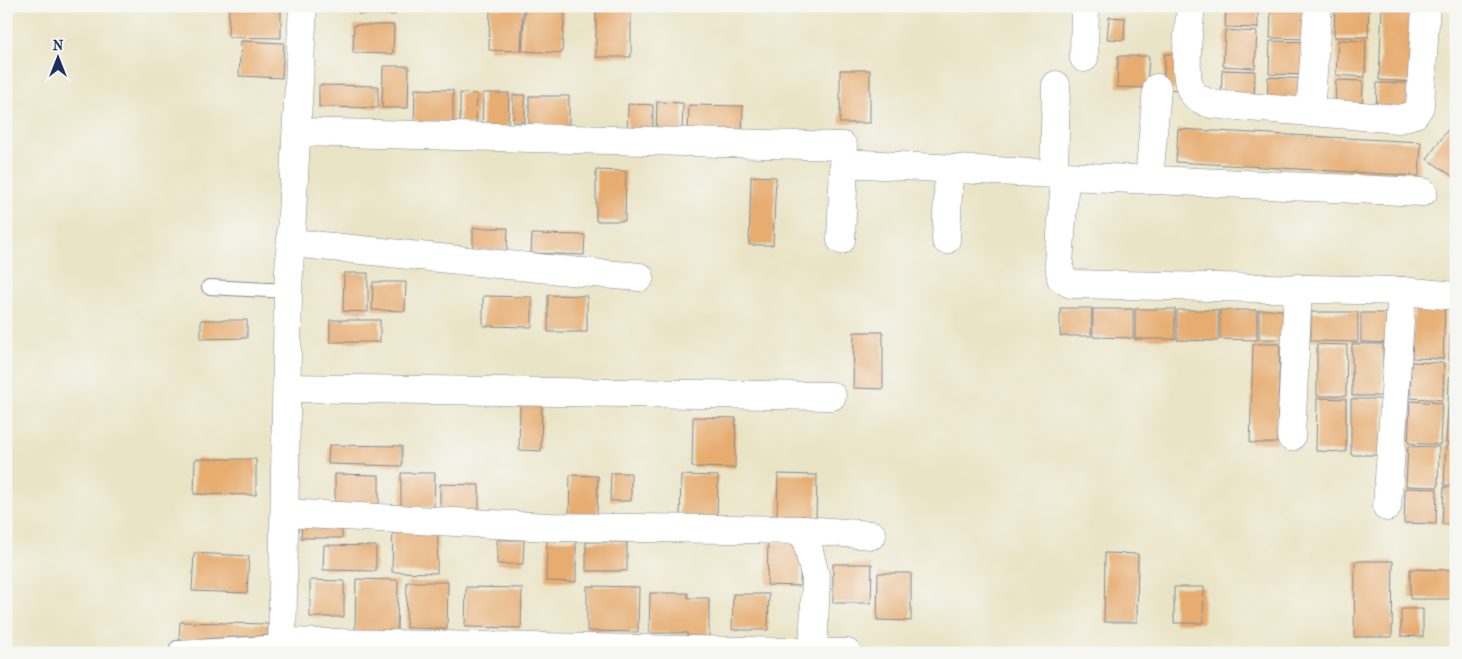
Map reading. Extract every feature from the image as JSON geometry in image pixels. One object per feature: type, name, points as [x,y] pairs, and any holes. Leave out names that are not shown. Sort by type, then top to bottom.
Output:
[{"type":"street","points":[[303,6],[288,291],[283,647],[813,651],[847,653]]},
{"type":"street","points":[[1084,58],[1085,6]]},
{"type":"street","points":[[1191,6],[1187,46],[1188,81],[1191,91],[1198,98],[1211,104],[1399,119],[1415,114],[1420,106],[1426,6]]},
{"type":"street","points":[[1310,113],[1318,6]]},
{"type":"street","points":[[1056,85],[1060,175],[1059,264],[1061,278],[1070,284],[1402,291],[1456,296]]},
{"type":"street","points":[[1149,180],[1157,88]]},
{"type":"street","points":[[297,132],[843,146]]},
{"type":"street","points":[[841,240],[844,163],[949,170],[1423,192]]},
{"type":"street","points":[[946,240],[949,170]]},
{"type":"street","points":[[291,243],[467,260],[522,268],[640,277]]},
{"type":"street","points":[[1291,437],[1298,288]]},
{"type":"street","points":[[1387,507],[1402,291]]},
{"type":"street","points":[[287,388],[832,396]]},
{"type":"street","points":[[285,513],[550,527],[804,530],[872,535]]},
{"type":"street","points":[[804,530],[816,579],[813,651]]},
{"type":"lane","points":[[209,287],[288,291]]},
{"type":"lane","points":[[177,648],[283,647]]},
{"type":"building","points":[[229,6],[281,6],[281,38],[228,37]]},
{"type":"building","points":[[358,6],[395,6],[395,15],[358,14]]},
{"type":"building","points":[[525,6],[565,6],[562,53],[522,51]]},
{"type":"building","points":[[1226,6],[1258,6],[1258,28],[1225,27]]},
{"type":"building","points":[[1271,6],[1310,6],[1309,39],[1270,38]]},
{"type":"building","points":[[1335,6],[1369,6],[1368,37],[1334,37]]},
{"type":"building","points":[[1382,6],[1419,6],[1416,82],[1379,80]]},
{"type":"building","points":[[490,8],[523,9],[521,51],[489,50]]},
{"type":"building","points":[[596,8],[631,8],[631,57],[596,57]]},
{"type":"building","points":[[1109,17],[1125,18],[1124,40],[1107,39]]},
{"type":"building","points":[[354,25],[394,25],[393,54],[353,53]]},
{"type":"building","points":[[1225,30],[1257,32],[1255,68],[1223,66]]},
{"type":"building","points":[[1338,40],[1366,41],[1365,77],[1336,75]]},
{"type":"building","points":[[241,41],[284,43],[282,78],[239,76]]},
{"type":"building","points":[[1270,41],[1311,42],[1311,75],[1269,74]]},
{"type":"building","points":[[1165,54],[1184,55],[1182,90],[1163,89]]},
{"type":"building","points":[[1118,56],[1149,56],[1147,88],[1117,87]]},
{"type":"building","points":[[383,66],[409,66],[408,108],[382,108]]},
{"type":"building","points":[[840,70],[870,70],[870,123],[840,123]]},
{"type":"building","points":[[1222,70],[1255,71],[1254,106],[1221,104]]},
{"type":"building","points":[[1268,77],[1308,79],[1306,108],[1267,107]]},
{"type":"building","points":[[1336,80],[1363,81],[1362,112],[1335,111]]},
{"type":"building","points":[[1377,83],[1412,83],[1412,114],[1376,114]]},
{"type":"building","points":[[319,85],[378,86],[378,108],[319,107]]},
{"type":"building","points":[[415,89],[453,90],[453,124],[414,123]]},
{"type":"building","points":[[460,93],[477,94],[476,125],[460,124]]},
{"type":"building","points":[[483,93],[509,93],[508,128],[482,128]]},
{"type":"building","points":[[513,95],[525,95],[525,122],[513,122]]},
{"type":"building","points":[[529,96],[569,96],[569,129],[529,128]]},
{"type":"building","points":[[657,102],[683,103],[682,134],[656,134]]},
{"type":"building","points":[[628,104],[653,105],[653,133],[627,132]]},
{"type":"building","points":[[689,105],[743,106],[742,137],[688,136]]},
{"type":"building","points":[[1456,118],[1456,176],[1455,178],[1427,159]]},
{"type":"building","points":[[1178,129],[1421,142],[1419,176],[1176,162]]},
{"type":"building","points":[[596,170],[626,171],[625,221],[596,221]]},
{"type":"building","points":[[751,176],[776,177],[773,245],[749,245]]},
{"type":"building","points":[[473,228],[508,228],[507,251],[473,250]]},
{"type":"building","points":[[532,234],[585,235],[584,255],[531,253]]},
{"type":"building","points":[[344,273],[368,273],[368,312],[343,311]]},
{"type":"building","points":[[373,282],[406,282],[405,311],[372,310]]},
{"type":"building","points":[[548,295],[587,296],[587,332],[548,332]]},
{"type":"building","points":[[483,296],[532,297],[532,327],[483,326]]},
{"type":"building","points":[[1414,305],[1445,306],[1443,359],[1412,358]]},
{"type":"building","points":[[1060,308],[1092,308],[1091,336],[1060,336]]},
{"type":"building","points":[[1093,309],[1133,309],[1133,338],[1093,337]]},
{"type":"building","points":[[1135,309],[1175,309],[1175,339],[1135,339]]},
{"type":"building","points":[[1177,310],[1218,310],[1218,341],[1177,340]]},
{"type":"building","points":[[1220,310],[1257,310],[1257,340],[1220,339]]},
{"type":"building","points":[[1259,310],[1294,310],[1294,339],[1259,339]]},
{"type":"building","points":[[1311,312],[1358,312],[1358,342],[1311,341]]},
{"type":"building","points":[[1361,313],[1397,313],[1397,343],[1361,342]]},
{"type":"building","points":[[201,320],[247,320],[247,338],[201,339]]},
{"type":"building","points":[[330,320],[380,320],[380,342],[330,342]]},
{"type":"building","points":[[1450,331],[1456,332],[1456,361],[1449,361]]},
{"type":"building","points":[[854,332],[883,332],[883,389],[853,388]]},
{"type":"building","points":[[1253,344],[1280,344],[1277,443],[1250,443]]},
{"type":"building","points":[[1317,344],[1347,345],[1346,396],[1317,396]]},
{"type":"building","points":[[1352,344],[1383,344],[1383,396],[1352,396]]},
{"type":"building","points":[[1411,362],[1444,363],[1443,400],[1410,398]]},
{"type":"building","points":[[1450,363],[1456,363],[1456,403],[1448,403]]},
{"type":"building","points":[[1317,398],[1346,399],[1346,452],[1316,451]]},
{"type":"building","points":[[1351,399],[1383,399],[1382,455],[1351,455]]},
{"type":"building","points":[[1410,401],[1442,403],[1440,445],[1408,443]]},
{"type":"building","points":[[520,405],[542,405],[541,451],[519,450]]},
{"type":"building","points":[[1448,405],[1456,405],[1456,443],[1446,443]]},
{"type":"building","points":[[693,417],[736,418],[735,468],[692,467]]},
{"type":"building","points":[[329,445],[402,446],[402,466],[328,464]]},
{"type":"building","points":[[1446,445],[1456,446],[1456,485],[1444,485]]},
{"type":"building","points":[[1408,446],[1439,447],[1438,487],[1406,486]]},
{"type":"building","points":[[195,459],[256,459],[256,495],[194,494]]},
{"type":"building","points":[[401,473],[435,473],[434,507],[401,506]]},
{"type":"building","points":[[611,473],[631,473],[631,501],[610,501]]},
{"type":"building","points":[[335,474],[379,475],[379,506],[335,506]]},
{"type":"building","points":[[778,474],[817,475],[816,518],[777,518]]},
{"type":"building","points":[[570,475],[598,476],[597,517],[569,516]]},
{"type":"building","points":[[681,475],[718,476],[717,521],[680,520]]},
{"type":"building","points":[[440,484],[479,485],[479,515],[440,514]]},
{"type":"building","points":[[1444,487],[1456,487],[1456,524],[1442,524]]},
{"type":"building","points":[[1405,488],[1437,489],[1436,524],[1404,523]]},
{"type":"building","points":[[302,521],[342,521],[342,538],[301,538]]},
{"type":"building","points":[[393,526],[438,527],[437,573],[392,572]]},
{"type":"building","points":[[497,540],[524,540],[523,564],[497,564]]},
{"type":"building","points":[[547,540],[576,540],[576,582],[546,581]]},
{"type":"building","points":[[586,542],[627,542],[627,571],[586,571]]},
{"type":"building","points":[[768,543],[801,543],[800,586],[767,585]]},
{"type":"building","points":[[324,545],[376,546],[376,571],[323,570]]},
{"type":"building","points":[[194,553],[249,556],[247,593],[192,591]]},
{"type":"building","points":[[1105,553],[1138,554],[1137,622],[1104,622]]},
{"type":"building","points":[[1355,561],[1393,561],[1392,637],[1354,637]]},
{"type":"building","points":[[833,564],[872,564],[871,603],[833,603]]},
{"type":"building","points":[[1410,569],[1456,570],[1456,599],[1410,599]]},
{"type":"building","points":[[878,573],[911,573],[911,621],[877,620]]},
{"type":"building","points":[[356,579],[398,580],[397,634],[355,633]]},
{"type":"building","points":[[310,580],[344,581],[344,617],[310,617]]},
{"type":"building","points":[[407,582],[448,582],[447,629],[406,628]]},
{"type":"building","points":[[587,586],[639,587],[638,632],[587,631]]},
{"type":"building","points":[[466,587],[522,588],[521,628],[465,627]]},
{"type":"building","points":[[1174,587],[1204,587],[1203,623],[1174,623]]},
{"type":"building","points":[[650,593],[688,593],[688,598],[709,598],[709,640],[687,639],[687,633],[649,633]]},
{"type":"building","points":[[733,594],[769,594],[768,630],[732,630]]},
{"type":"building","points":[[1401,609],[1423,609],[1423,637],[1401,636]]},
{"type":"building","points":[[180,622],[268,624],[268,642],[179,640]]}]
